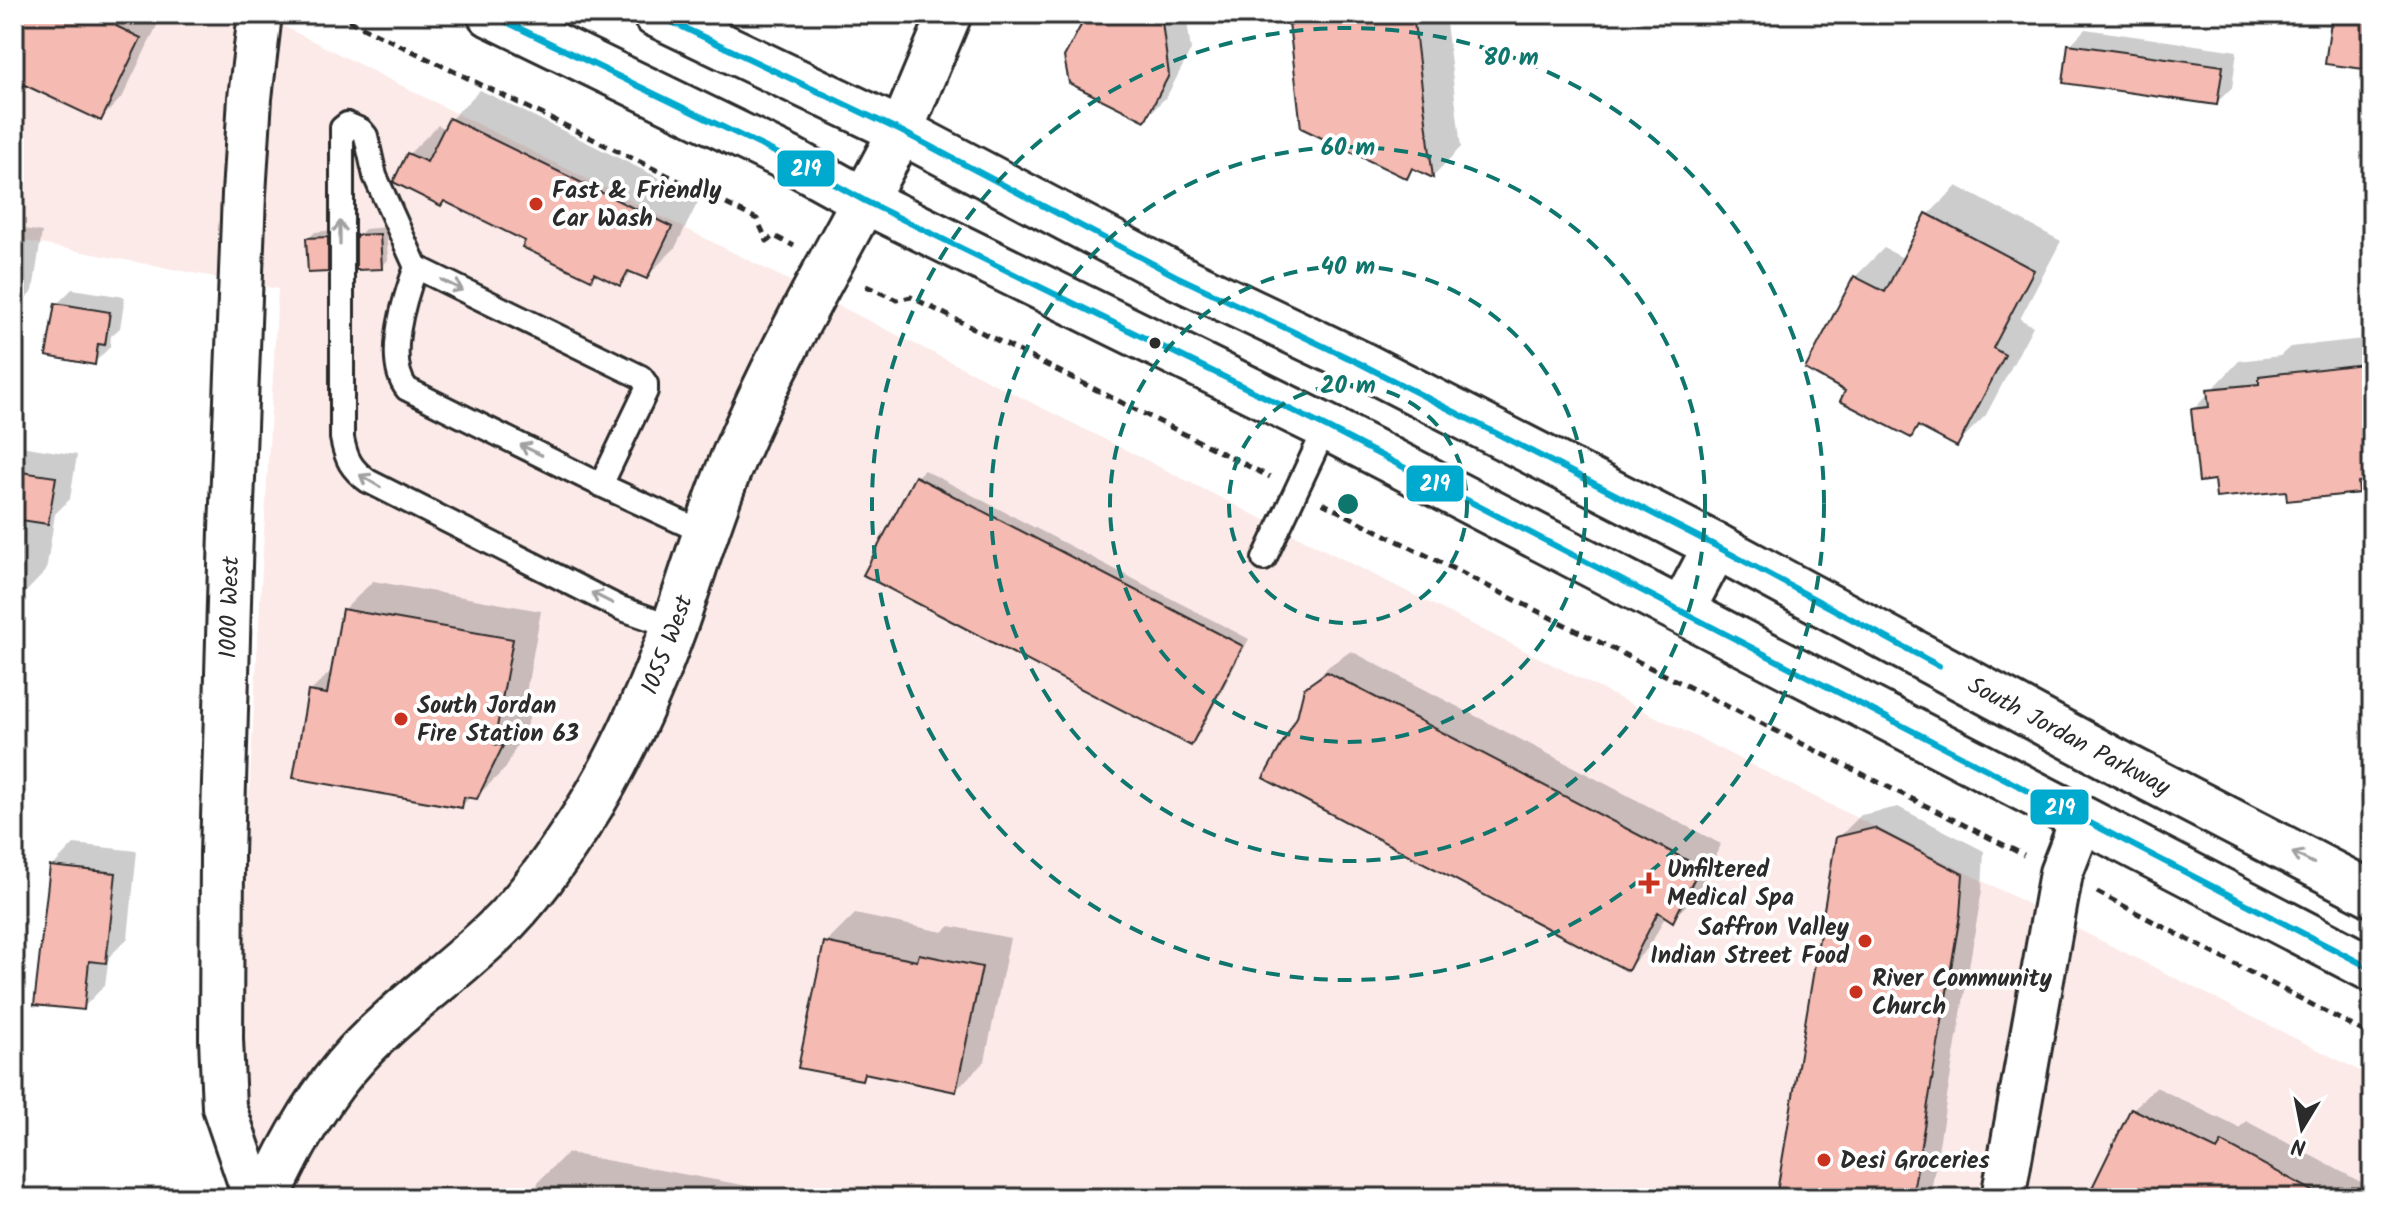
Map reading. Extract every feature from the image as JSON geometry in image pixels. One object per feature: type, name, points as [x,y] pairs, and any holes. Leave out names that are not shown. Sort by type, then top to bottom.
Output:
[{"type":"main road","points":[[490,14],[789,159],[865,201],[1326,427],[2372,969]]},
{"type":"main road","name":"South Jordan Parkway","points":[[655,14],[901,131],[1176,276],[1359,363],[1716,546],[2372,894]]},
{"type":"main road","name":"1055 West","points":[[267,1198],[286,1157],[313,1113],[356,1055],[495,931],[544,876],[585,815],[622,746],[674,627],[736,452],[829,264],[901,131]]},
{"type":"main road","points":[[1682,610],[1716,546]]},
{"type":"street","name":"1000 West","points":[[255,1198],[224,1107],[221,1024],[222,855],[235,418],[248,125],[260,14]]},
{"type":"street","name":"1055 West","points":[[901,131],[950,14]]},
{"type":"street","points":[[2003,1198],[2061,873],[2082,819]]},
{"type":"lane","points":[[601,485],[646,391],[646,384],[641,377],[416,267],[375,176],[366,136],[347,124],[341,133],[341,411],[342,438],[352,470],[368,481],[620,608],[674,627]]},
{"type":"lane","points":[[416,267],[399,318],[397,372],[407,389],[705,533]]},
{"type":"lane","points":[[1264,559],[1326,427]]},
{"type":"path","points":[[336,14],[757,219],[767,241],[774,236],[883,296],[897,300],[911,297],[2061,873],[2372,1036]]},
{"type":"shaded area","points":[[14,14],[259,14],[2372,1077],[2372,1198],[232,1198],[229,1145],[278,289],[14,239]]},
{"type":"building","points":[[14,14],[101,14],[118,22],[116,26],[141,38],[101,121],[14,80]]},
{"type":"building","points":[[1087,14],[1161,14],[1169,75],[1145,121],[1069,83],[1064,57]]},
{"type":"building","points":[[1288,14],[1413,14],[1433,178],[1412,168],[1407,179],[1301,128]]},
{"type":"building","points":[[2332,14],[2372,14],[2372,70],[2325,64]]},
{"type":"building","points":[[2068,44],[2223,66],[2217,105],[2063,83]]},
{"type":"building","name":"Fast & Friendly Car Wash","points":[[449,118],[672,227],[647,279],[628,271],[620,286],[594,273],[591,280],[522,247],[525,241],[444,201],[441,206],[393,182],[407,153],[427,162]]},
{"type":"building","points":[[1926,213],[2034,270],[1993,348],[2005,355],[1957,447],[1918,426],[1911,438],[1840,401],[1845,391],[1805,369],[1854,276],[1885,292]]},
{"type":"building","points":[[380,234],[382,269],[356,270],[356,235]]},
{"type":"building","points":[[328,237],[328,272],[308,273],[306,238]]},
{"type":"building","points":[[55,303],[110,312],[105,345],[98,344],[95,365],[46,356]]},
{"type":"building","points":[[2363,364],[2365,373],[2372,372],[2372,480],[2358,482],[2359,493],[2287,501],[2286,491],[2216,498],[2214,480],[2199,482],[2191,409],[2209,407],[2207,389],[2259,384],[2259,376]]},
{"type":"building","points":[[14,471],[56,477],[48,524],[14,519]]},
{"type":"building","points":[[915,476],[1243,646],[1191,746],[863,575]]},
{"type":"building","name":"South Jordan Fire Station 63","points":[[342,609],[513,639],[494,744],[503,746],[477,799],[464,797],[462,808],[293,778],[308,691],[327,694]]},
{"type":"building","points":[[1327,672],[1700,867],[1673,922],[1658,912],[1628,971],[1263,778],[1297,717],[1304,688]]},
{"type":"building","points":[[1874,828],[1963,874],[1960,915],[1912,1198],[1776,1198],[1836,837]]},
{"type":"building","points":[[50,866],[116,873],[106,963],[89,961],[84,1010],[34,1005]]},
{"type":"building","points":[[824,942],[917,961],[919,954],[982,967],[956,1092],[864,1073],[862,1080],[798,1068]]},
{"type":"building","points":[[2131,1108],[2217,1150],[2222,1142],[2326,1198],[2087,1198]]},
{"type":"transit line","name":"219","points":[[490,14],[789,159],[865,201],[1326,427],[2372,969]]},
{"type":"transit line","name":"219","points":[[655,14],[901,131],[1176,276],[1359,363],[1716,546],[1939,666]]},
{"type":"place","name":"Fast & Friendly Car Wash","points":[[536,204]]},
{"type":"place","name":"South Jordan Fire Station 63","points":[[401,719]]},
{"type":"place","name":"Unfiltered Medical Spa","points":[[1649,883]]},
{"type":"place","name":"Saffron Valley Indian Street Food","points":[[1865,941]]},
{"type":"place","name":"River Community Church","points":[[1856,992]]},
{"type":"place","name":"Desi Groceries","points":[[1824,1160]]}]
